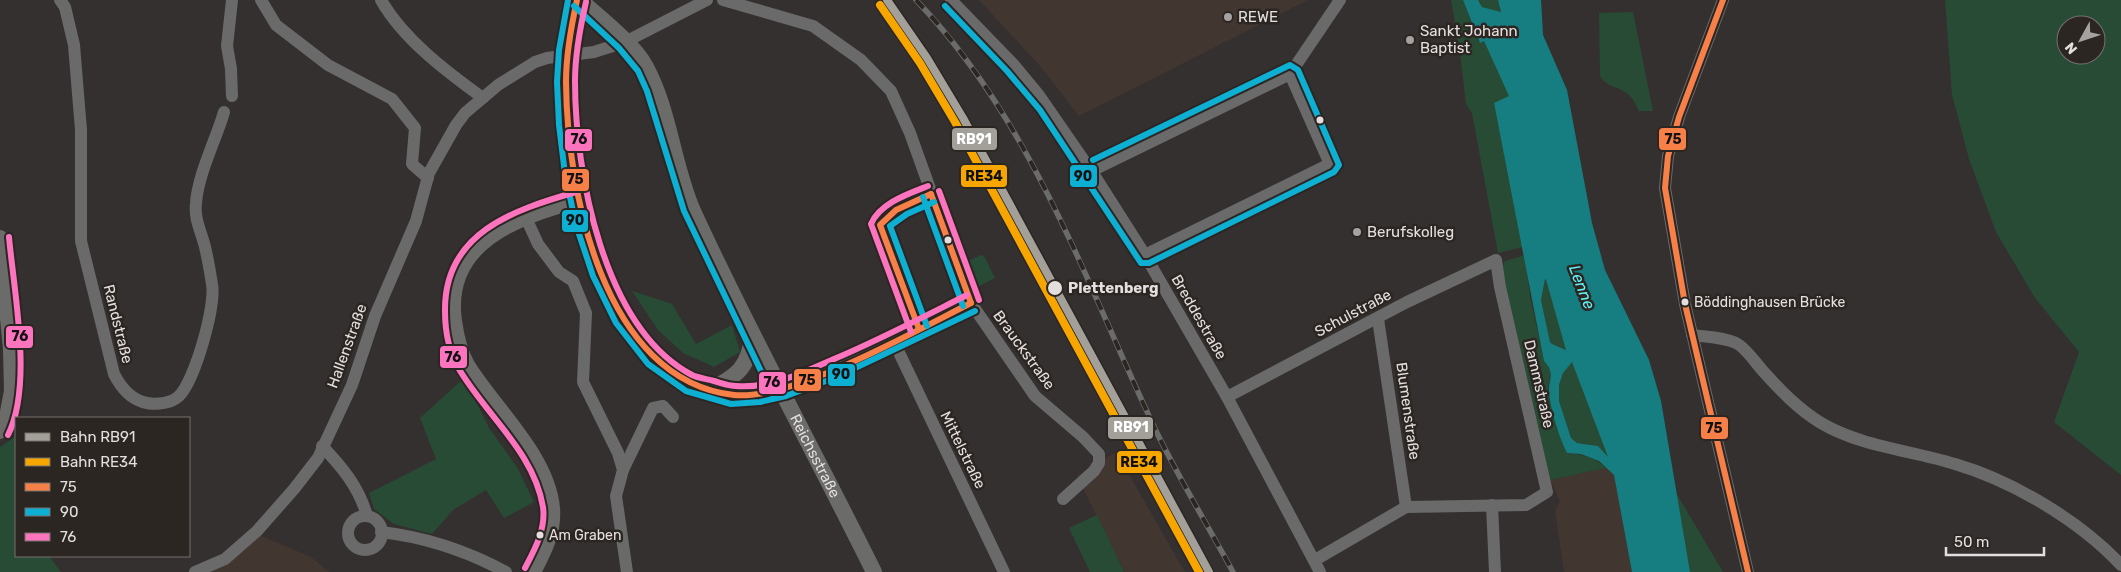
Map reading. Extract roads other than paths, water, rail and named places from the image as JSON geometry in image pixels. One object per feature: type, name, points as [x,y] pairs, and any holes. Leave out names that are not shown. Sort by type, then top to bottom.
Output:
[{"type":"main road","name":"Reichsstraße","points":[[579,0],[624,42],[645,66],[655,88],[692,208],[780,390],[874,572]]},
{"type":"main road","points":[[579,0],[571,28],[566,81],[568,138],[578,200],[587,235],[608,288],[622,316],[662,366],[685,381],[710,390],[733,394],[780,390]]},
{"type":"main road","points":[[532,572],[549,541],[552,506],[543,477],[518,434],[466,364],[453,310],[454,292],[459,272],[472,251],[498,230],[548,209],[578,200]]},
{"type":"main road","points":[[0,238],[11,348],[12,390],[5,410],[7,417],[0,431]]},
{"type":"main road","points":[[710,390],[738,374],[751,352],[754,335]]},
{"type":"street","name":"Randstraße","points":[[60,0],[65,7],[74,45],[78,80],[81,130],[81,241],[114,374],[119,384],[128,393],[144,402],[168,402],[179,396],[191,373],[209,322],[213,286],[205,246],[197,225],[196,202],[205,166],[224,112]]},
{"type":"street","points":[[232,0],[227,46],[231,69],[232,96]]},
{"type":"street","points":[[261,0],[276,25],[328,65],[392,99],[416,128],[412,164],[428,178]]},
{"type":"street","points":[[381,0],[399,27],[459,81],[483,98]]},
{"type":"street","name":"Brauckstraße","points":[[723,0],[813,26],[861,60],[891,91],[910,133],[971,303],[1035,396],[1083,437],[1099,454],[1099,463],[1094,472],[1063,499]]},
{"type":"street","name":"Breddestraße","points":[[951,0],[1014,65],[1038,94],[1091,171],[1144,255],[1227,397],[1320,572]]},
{"type":"street","points":[[1091,171],[1290,74],[1340,0]]},
{"type":"street","points":[[1723,0],[1678,117],[1667,165],[1665,188],[1692,335],[1748,572]]},
{"type":"street","name":"Hallenstraße","points":[[195,572],[225,559],[257,531],[318,458],[352,385],[375,316],[416,221],[434,162],[465,113],[498,85],[535,62],[547,58],[594,52],[624,42],[704,1]]},
{"type":"street","points":[[1144,255],[1330,164],[1290,74]]},
{"type":"street","points":[[526,218],[543,251],[559,272],[573,281],[578,289],[586,313],[583,382],[618,453],[623,470]]},
{"type":"street","name":"Schulstraße","points":[[1227,397],[1407,302],[1496,260]]},
{"type":"street","name":"Dammstraße","points":[[1492,505],[1526,505],[1547,492],[1500,287],[1496,260]]},
{"type":"street","points":[[780,390],[894,342],[971,303]]},
{"type":"street","name":"Blumenstraße","points":[[1378,319],[1406,507]]},
{"type":"street","points":[[1692,335],[1726,340],[1738,344],[1784,394],[1822,424],[1851,437],[1887,449],[1956,464],[1989,477],[2051,508],[2091,537],[2121,565]]},
{"type":"street","name":"Mittelstraße","points":[[894,342],[1004,572]]},
{"type":"street","points":[[627,572],[616,496],[623,470],[653,408],[664,406],[673,417]]},
{"type":"street","points":[[322,446],[348,475],[363,500],[367,516]]},
{"type":"street","points":[[1315,560],[1406,507],[1492,505],[1494,572]]},
{"type":"street","points":[[367,516],[379,523],[381,532],[378,543],[368,550],[360,549],[351,543],[348,536],[350,524],[358,517],[367,516]]},
{"type":"street","points":[[381,532],[413,536],[452,548],[506,572]]},
{"type":"water","name":"Lenne","points":[[1463,0],[1478,0],[1482,7],[1501,12],[1498,0],[1541,0],[1543,35],[1567,90],[1592,223],[1605,270],[1649,360],[1661,401],[1690,572],[1632,572],[1614,475],[1599,461],[1581,454],[1567,453],[1561,439],[1549,393],[1551,373],[1544,361],[1494,103],[1509,96],[1484,41],[1480,43]],"holes":[[[1546,280],[1566,350],[1550,342],[1541,300]],[[1572,362],[1608,457],[1598,446],[1577,443],[1571,438],[1559,401],[1559,385],[1563,373]]]},
{"type":"railway","points":[[916,0],[957,48],[993,98],[1025,151],[1054,206],[1157,433],[1233,572]]},
{"type":"rail line","name":"RB91","points":[[887,0],[927,58],[963,118],[1209,572]]},
{"type":"rail line","name":"RE34","points":[[880,5],[920,63],[955,122],[1199,572]]},
{"type":"place","name":"REWE","points":[[1228,17]]},
{"type":"place","name":"Sankt Johann Baptist","points":[[1410,40]]},
{"type":"place","name":"Berufskolleg","points":[[1357,232]]},
{"type":"place","name":"Plettenberg","points":[[1055,288]]},
{"type":"place","name":"Böddinghausen Brücke","points":[[1685,302]]},
{"type":"place","name":"Am Graben","points":[[540,535]]}]
